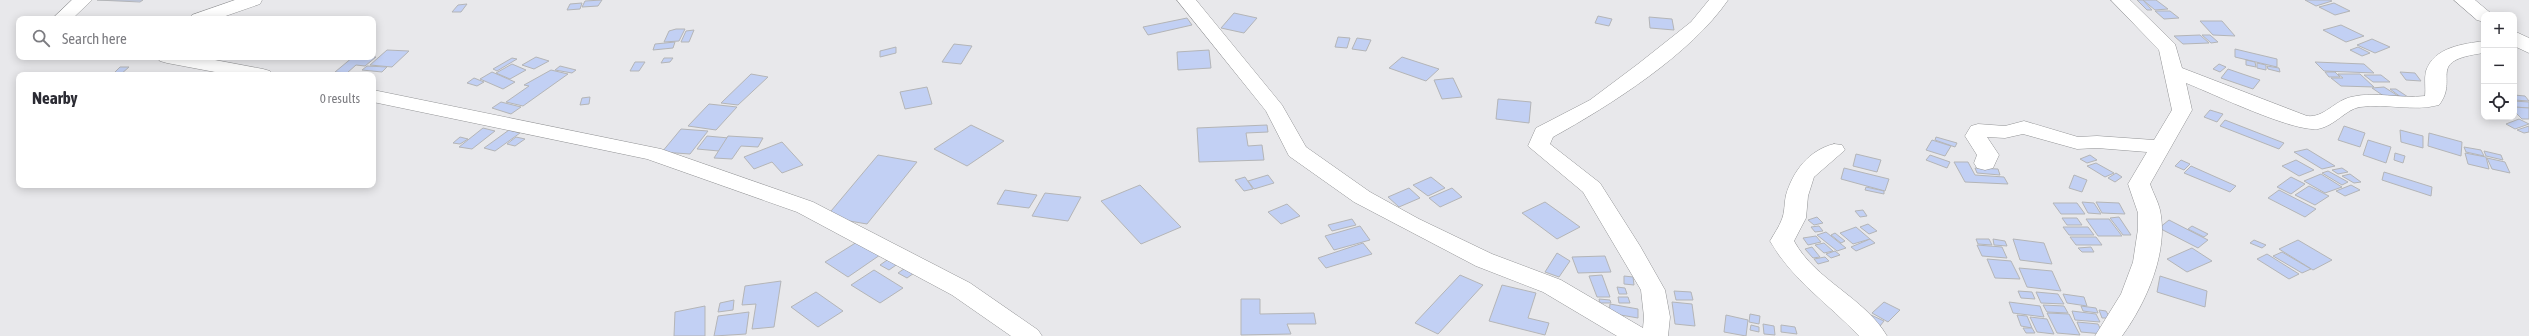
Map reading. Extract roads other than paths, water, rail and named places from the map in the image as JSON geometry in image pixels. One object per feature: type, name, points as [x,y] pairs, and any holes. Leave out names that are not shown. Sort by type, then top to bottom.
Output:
[{"type":"street","points":[[65,16],[82,0]]},
{"type":"street","points":[[208,16],[253,0]]},
{"type":"street","points":[[1186,0],[1275,109],[1297,151],[1362,197],[1411,224],[1484,260],[1552,286],[1637,336]]},
{"type":"street","points":[[1655,336],[1657,318],[1653,290],[1632,252],[1592,188],[1539,146],[1544,133],[1597,104],[1698,26],[1719,0]]},
{"type":"street","points":[[2108,336],[2121,320],[2146,263],[2149,212],[2139,184],[2182,110],[2168,48],[2120,0]]},
{"type":"street","points":[[2463,0],[2481,14]]},
{"type":"street","points":[[2173,71],[2291,118],[2315,123],[2329,118],[2344,104],[2350,102],[2368,101],[2404,104],[2432,101],[2435,98],[2435,78],[2440,62],[2451,53],[2481,48]]},
{"type":"street","points":[[183,60],[247,72]]},
{"type":"street","points":[[376,97],[653,154],[805,207],[961,289],[1029,336]]},
{"type":"street","points":[[1985,163],[1988,155],[1976,136],[1978,130],[2005,132],[2024,127],[2077,143],[2097,142],[2160,147]]},
{"type":"street","points":[[1834,150],[1817,161],[1804,175],[1797,196],[1794,218],[1782,241],[1787,250],[1816,284],[1841,302],[1874,336]]}]
